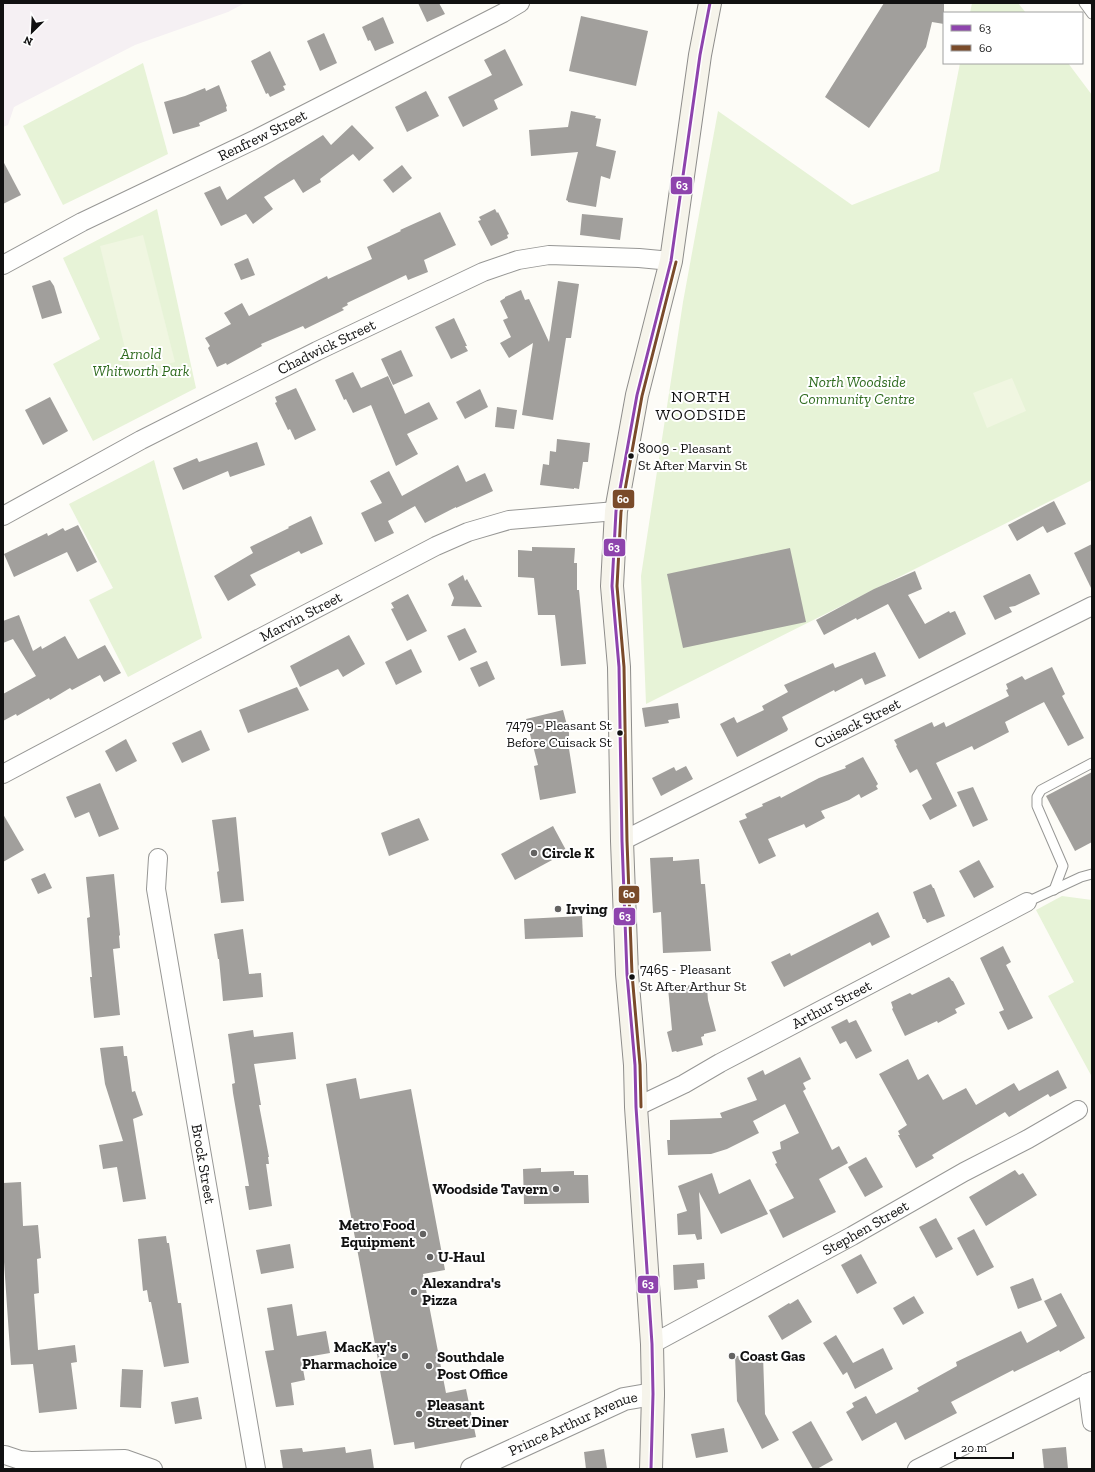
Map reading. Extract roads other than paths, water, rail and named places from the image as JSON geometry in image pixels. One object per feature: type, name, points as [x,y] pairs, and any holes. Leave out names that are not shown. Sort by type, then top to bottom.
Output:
[{"type":"main road","points":[[651,1469],[653,1394],[652,1344],[628,974],[622,841],[619,667],[612,586],[616,511],[637,395],[671,261],[700,55],[710,3]]},
{"type":"street","name":"Renfrew Street","points":[[3,265],[82,222],[258,138],[520,3]]},
{"type":"street","name":"Chadwick Street","points":[[3,516],[141,440],[310,354],[484,272],[518,260],[549,255],[639,258],[671,261]]},
{"type":"street","name":"Marvin Street","points":[[3,774],[436,546],[468,532],[509,520],[616,511]]},
{"type":"street","name":"Cuisack Street","points":[[622,841],[1092,606]]},
{"type":"street","name":"Brock Street","points":[[158,858],[156,889],[256,1469]]},
{"type":"street","name":"Arthur Street","points":[[636,1107],[684,1084],[720,1063],[1027,902]]},
{"type":"street","name":"Stephen Street","points":[[652,1344],[845,1239],[964,1172],[1028,1139],[1078,1110]]},
{"type":"street","points":[[917,1469],[1090,1382],[1092,1422]]},
{"type":"street","name":"Prince Arthur Avenue","points":[[472,1469],[624,1399],[653,1394]]},
{"type":"street","points":[[4,1454],[20,1460],[31,1461],[125,1459],[153,1469]]},
{"type":"lane","points":[[1084,3],[1092,14]]},
{"type":"lane","points":[[1054,890],[1063,866],[1037,806],[1037,796],[1041,790],[1092,763]]},
{"type":"lane","points":[[1027,902],[1081,877],[1092,874]]},
{"type":"place","name":"8009 - Pleasant St After Marvin St","points":[[631,456]]},
{"type":"place","name":"7479 - Pleasant St Before Cuisack St","points":[[620,733]]},
{"type":"place","name":"Circle K","points":[[534,853]]},
{"type":"place","name":"Irving","points":[[558,909]]},
{"type":"place","name":"7465 - Pleasant St After Arthur St","points":[[632,977]]},
{"type":"place","name":"Woodside Tavern","points":[[556,1189]]},
{"type":"place","name":"Metro Food Equipment","points":[[423,1234]]},
{"type":"place","name":"U-Haul","points":[[430,1257]]},
{"type":"place","name":"Alexandra's Pizza","points":[[414,1292]]},
{"type":"place","name":"MacKay's Pharmachoice","points":[[405,1356]]},
{"type":"place","name":"Coast Gas","points":[[732,1356]]},
{"type":"place","name":"Southdale Post Office","points":[[429,1366]]},
{"type":"place","name":"Pleasant Street Diner","points":[[419,1414]]},
{"type":"district","name":"NORTH WOODSIDE","points":[[701,405]]},
{"type":"park label","name":"Arnold Whitworth Park","points":[[141,362]]},
{"type":"park label","name":"North Woodside Community Centre","points":[[857,390]]}]
